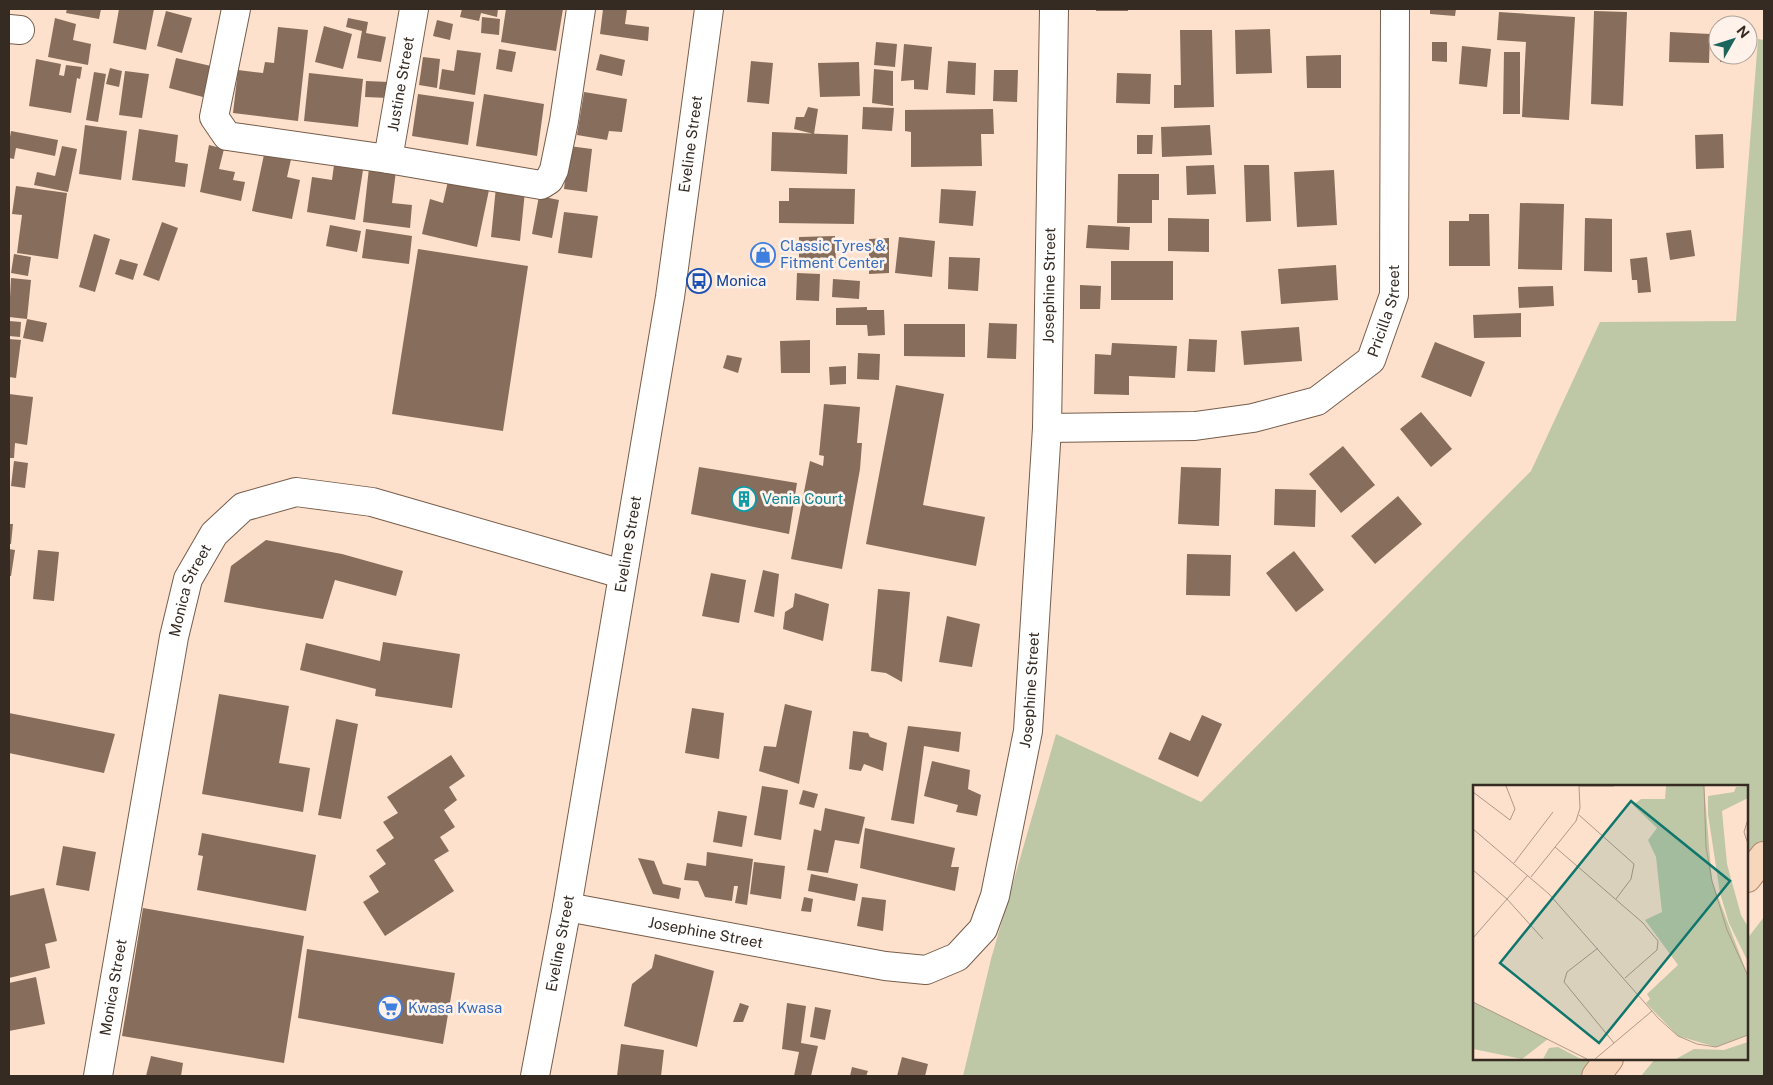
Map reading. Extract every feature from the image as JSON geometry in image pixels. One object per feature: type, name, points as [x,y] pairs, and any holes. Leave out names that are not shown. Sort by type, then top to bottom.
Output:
[{"type":"main road","points":[[1748,877],[1764,856]]},
{"type":"main road","points":[[1596,1076],[1608,1060]]},
{"type":"street","points":[[236,9],[214,118],[228,136],[388,159],[541,185],[549,180],[554,170],[564,122],[581,9]]},
{"type":"street","name":"Justine Street","points":[[388,159],[414,9]]},
{"type":"street","name":"Eveline Street","points":[[535,1076],[567,907],[670,297],[709,9]]},
{"type":"street","name":"Josephine Street","points":[[567,907],[886,966],[926,970],[957,957],[983,930],[995,896],[1028,731],[1047,428],[1054,9]]},
{"type":"street","name":"Pricilla Street","points":[[1047,428],[1195,426],[1253,418],[1317,402],[1371,360],[1394,295],[1396,9]]},
{"type":"street","name":"Monica Street","points":[[98,1076],[174,637],[188,579],[214,534],[243,507],[296,492],[372,502],[622,574]]},
{"type":"green space","points":[[1758,39],[1764,40],[1764,856],[1748,877],[1748,785],[1473,785],[1473,1060],[1608,1060],[1596,1076],[963,1076],[991,959],[1056,734],[1201,802],[1531,471],[1600,322],[1736,321],[1756,65],[1758,65]]},
{"type":"green space","points":[[1764,917],[1764,1076],[1641,1076],[1654,1060],[1748,1060],[1748,938]]},
{"type":"building","points":[[67,9],[101,9],[99,19],[66,13]]},
{"type":"building","points":[[119,9],[154,9],[146,50],[113,43]]},
{"type":"building","points":[[462,9],[498,9],[497,17],[481,13],[479,21],[460,17]]},
{"type":"building","points":[[506,9],[563,9],[556,51],[501,42]]},
{"type":"building","points":[[603,9],[627,9],[625,24],[649,27],[648,41],[600,34]]},
{"type":"building","points":[[1096,9],[1128,9],[1128,11],[1096,11]]},
{"type":"building","points":[[1430,9],[1456,9],[1455,16],[1430,14]]},
{"type":"building","points":[[166,11],[192,18],[182,53],[157,46]]},
{"type":"building","points":[[1594,11],[1627,12],[1623,106],[1591,104]]},
{"type":"building","points":[[1499,12],[1575,17],[1569,120],[1522,117],[1526,42],[1497,40]]},
{"type":"building","points":[[482,17],[500,19],[499,35],[481,33]]},
{"type":"building","points":[[55,18],[76,24],[73,40],[91,44],[88,65],[48,57]]},
{"type":"building","points":[[348,18],[368,22],[366,33],[386,37],[381,62],[357,58],[362,31],[346,27]]},
{"type":"building","points":[[437,20],[453,24],[450,40],[433,36]]},
{"type":"building","points":[[324,26],[352,34],[343,69],[315,62]]},
{"type":"building","points":[[278,27],[308,30],[298,121],[233,113],[238,70],[263,73],[265,62],[274,63]]},
{"type":"building","points":[[1270,29],[1272,73],[1236,74],[1235,30]]},
{"type":"building","points":[[1180,30],[1212,30],[1214,107],[1174,108],[1174,85],[1181,85]]},
{"type":"building","points":[[1670,32],[1708,34],[1708,63],[1669,62]]},
{"type":"building","points":[[876,42],[897,44],[895,67],[874,65]]},
{"type":"building","points":[[1432,42],[1447,42],[1447,62],[1432,61]]},
{"type":"building","points":[[904,44],[932,47],[928,90],[914,89],[914,80],[901,81]]},
{"type":"building","points":[[1462,46],[1491,49],[1487,87],[1459,84]]},
{"type":"building","points":[[499,49],[516,52],[512,72],[496,69]]},
{"type":"building","points":[[457,50],[481,53],[475,95],[439,89],[442,69],[454,71]]},
{"type":"building","points":[[1504,52],[1520,52],[1520,114],[1503,114]]},
{"type":"building","points":[[600,54],[625,60],[622,76],[596,70]]},
{"type":"building","points":[[1341,55],[1341,88],[1307,88],[1306,56]]},
{"type":"building","points":[[423,57],[440,59],[437,88],[419,85]]},
{"type":"building","points":[[176,58],[211,66],[203,97],[169,88]]},
{"type":"building","points":[[36,59],[61,64],[59,75],[64,76],[66,65],[82,67],[80,79],[77,78],[71,113],[29,106]]},
{"type":"building","points":[[751,61],[773,63],[769,104],[747,102]]},
{"type":"building","points":[[948,61],[976,63],[975,95],[946,93]]},
{"type":"building","points":[[859,62],[860,96],[820,97],[818,63]]},
{"type":"building","points":[[110,68],[122,71],[119,87],[106,84]]},
{"type":"building","points":[[874,69],[893,71],[893,106],[872,103]]},
{"type":"building","points":[[994,70],[1018,70],[1017,102],[993,101]]},
{"type":"building","points":[[125,71],[149,74],[142,118],[119,115]]},
{"type":"building","points":[[94,72],[106,74],[98,122],[86,120]]},
{"type":"building","points":[[309,73],[363,79],[358,127],[304,121]]},
{"type":"building","points":[[1117,73],[1151,74],[1150,104],[1116,103]]},
{"type":"building","points":[[366,81],[389,82],[389,98],[365,97]]},
{"type":"building","points":[[584,92],[627,99],[622,132],[609,131],[607,140],[577,135]]},
{"type":"building","points":[[418,94],[474,102],[468,145],[412,136]]},
{"type":"building","points":[[484,94],[544,104],[537,156],[476,146]]},
{"type":"building","points":[[808,107],[818,109],[814,134],[794,129],[796,117],[804,117]]},
{"type":"building","points":[[863,107],[894,108],[892,131],[862,129]]},
{"type":"building","points":[[993,109],[994,134],[981,134],[982,166],[911,167],[911,132],[905,131],[905,110]]},
{"type":"building","points":[[85,125],[127,131],[121,180],[79,174]]},
{"type":"building","points":[[1210,125],[1212,155],[1162,157],[1161,127]]},
{"type":"building","points":[[139,129],[178,135],[175,162],[188,164],[185,187],[132,180]]},
{"type":"building","points":[[11,131],[58,140],[55,156],[16,148],[14,159],[9,158]]},
{"type":"building","points":[[772,132],[848,135],[847,174],[771,171]]},
{"type":"building","points":[[1723,134],[1724,168],[1696,169],[1695,135]]},
{"type":"building","points":[[1137,135],[1153,135],[1152,154],[1137,154]]},
{"type":"building","points":[[209,145],[224,149],[219,169],[235,172],[233,180],[245,182],[241,201],[200,192]]},
{"type":"building","points":[[62,146],[77,149],[68,192],[34,185],[37,172],[55,176]]},
{"type":"building","points":[[569,146],[592,149],[587,192],[564,189]]},
{"type":"building","points":[[265,150],[292,155],[287,177],[300,180],[292,219],[252,211]]},
{"type":"building","points":[[334,165],[363,170],[355,220],[307,212],[312,177],[332,180]]},
{"type":"building","points":[[1214,165],[1216,194],[1187,195],[1186,166]]},
{"type":"building","points":[[1244,165],[1269,165],[1271,221],[1246,222]]},
{"type":"building","points":[[369,168],[396,171],[392,203],[412,205],[410,228],[363,222]]},
{"type":"building","points":[[1334,170],[1337,225],[1297,227],[1294,172]]},
{"type":"building","points":[[1118,174],[1159,174],[1159,200],[1152,200],[1152,223],[1117,223]]},
{"type":"building","points":[[448,181],[489,190],[477,247],[422,234],[430,199],[443,203]]},
{"type":"building","points":[[16,186],[67,193],[58,259],[17,253],[22,215],[12,214]]},
{"type":"building","points":[[496,187],[525,191],[520,241],[491,237]]},
{"type":"building","points":[[789,188],[855,189],[854,224],[779,223],[779,201],[789,201]]},
{"type":"building","points":[[941,189],[976,191],[973,226],[939,223]]},
{"type":"building","points":[[539,196],[559,200],[552,238],[532,234]]},
{"type":"building","points":[[1520,203],[1564,204],[1562,270],[1518,269]]},
{"type":"building","points":[[564,212],[598,216],[592,258],[558,253]]},
{"type":"building","points":[[1469,214],[1489,214],[1490,266],[1449,266],[1449,221],[1469,221]]},
{"type":"building","points":[[1168,218],[1209,219],[1209,252],[1168,251]]},
{"type":"building","points":[[1585,218],[1612,219],[1612,272],[1584,271]]},
{"type":"building","points":[[162,222],[178,228],[159,281],[143,275]]},
{"type":"building","points":[[330,225],[361,231],[357,252],[326,246]]},
{"type":"building","points":[[1088,225],[1130,227],[1129,250],[1086,248]]},
{"type":"building","points":[[366,229],[412,236],[409,264],[362,258]]},
{"type":"building","points":[[1691,230],[1695,256],[1670,260],[1666,233]]},
{"type":"building","points":[[94,234],[110,239],[95,292],[79,287]]},
{"type":"building","points":[[835,236],[836,263],[799,264],[799,237]]},
{"type":"building","points":[[899,237],[935,241],[932,277],[895,273]]},
{"type":"building","points":[[889,238],[889,273],[869,274],[869,239]]},
{"type":"building","points":[[418,249],[528,266],[503,431],[392,414]]},
{"type":"building","points":[[14,254],[31,257],[28,276],[11,273]]},
{"type":"building","points":[[949,257],[980,258],[978,291],[948,289]]},
{"type":"building","points":[[1647,257],[1651,292],[1638,293],[1637,280],[1632,280],[1630,259]]},
{"type":"building","points":[[120,259],[138,264],[133,280],[115,274]]},
{"type":"building","points":[[1111,261],[1173,261],[1173,300],[1111,300]]},
{"type":"building","points":[[1336,265],[1338,300],[1281,304],[1278,269]]},
{"type":"building","points":[[797,273],[820,274],[819,301],[796,300]]},
{"type":"building","points":[[11,278],[31,280],[27,319],[9,317]]},
{"type":"building","points":[[833,279],[860,281],[859,299],[832,297]]},
{"type":"building","points":[[1080,285],[1101,286],[1100,309],[1080,309]]},
{"type":"building","points":[[1553,286],[1554,306],[1519,308],[1518,287]]},
{"type":"building","points":[[867,307],[867,310],[884,310],[885,335],[868,336],[867,325],[836,325],[836,308]]},
{"type":"building","points":[[1521,313],[1521,337],[1474,338],[1473,315]]},
{"type":"building","points":[[27,319],[47,323],[43,342],[23,338]]},
{"type":"building","points":[[9,321],[21,322],[20,337],[9,336]]},
{"type":"building","points":[[989,323],[1017,324],[1016,359],[987,358]]},
{"type":"building","points":[[904,324],[965,324],[965,357],[904,356]]},
{"type":"building","points":[[1299,327],[1302,361],[1244,365],[1241,331]]},
{"type":"building","points":[[9,339],[21,340],[16,378],[9,377]]},
{"type":"building","points":[[1189,339],[1217,340],[1215,372],[1187,371]]},
{"type":"building","points":[[810,340],[810,373],[781,373],[780,341]]},
{"type":"building","points":[[1435,342],[1485,362],[1471,397],[1421,377]]},
{"type":"building","points":[[1112,343],[1177,346],[1175,378],[1129,376],[1129,395],[1094,394],[1095,354],[1111,355]]},
{"type":"building","points":[[858,353],[880,354],[879,380],[857,379]]},
{"type":"building","points":[[727,355],[742,358],[738,373],[723,368]]},
{"type":"building","points":[[846,366],[846,384],[830,385],[829,367]]},
{"type":"building","points":[[896,385],[944,394],[923,505],[985,517],[976,566],[866,544]]},
{"type":"building","points":[[9,394],[33,397],[27,445],[15,443],[14,458],[9,458]]},
{"type":"building","points":[[824,404],[860,407],[857,443],[862,443],[860,469],[842,569],[791,559],[810,461],[823,466],[824,456],[819,455]]},
{"type":"building","points":[[1421,412],[1452,449],[1431,467],[1400,429]]},
{"type":"building","points":[[1343,446],[1375,485],[1341,513],[1309,474]]},
{"type":"building","points":[[14,461],[28,463],[25,488],[11,486]]},
{"type":"building","name":"Venia Court","points":[[699,467],[797,483],[789,534],[691,514]]},
{"type":"building","points":[[1181,467],[1221,468],[1219,526],[1178,524]]},
{"type":"building","points":[[1275,489],[1316,490],[1315,527],[1274,525]]},
{"type":"building","points":[[1398,496],[1422,524],[1375,564],[1351,536]]},
{"type":"building","points":[[9,524],[13,524],[11,544],[9,544]]},
{"type":"building","points":[[266,540],[342,554],[403,571],[396,596],[335,580],[323,619],[224,602],[231,566]]},
{"type":"building","points":[[9,549],[15,550],[11,576],[9,576]]},
{"type":"building","points":[[38,550],[59,552],[54,601],[33,599]]},
{"type":"building","points":[[1294,551],[1324,590],[1296,612],[1266,573]]},
{"type":"building","points":[[1187,554],[1231,555],[1230,596],[1186,595]]},
{"type":"building","points":[[763,570],[779,574],[774,617],[754,612]]},
{"type":"building","points":[[711,573],[746,580],[739,623],[702,616]]},
{"type":"building","points":[[878,589],[910,592],[902,682],[886,673],[871,671]]},
{"type":"building","points":[[795,593],[829,604],[823,641],[783,629],[785,612],[793,607]]},
{"type":"building","points":[[947,616],[980,624],[972,667],[939,662]]},
{"type":"building","points":[[383,642],[460,654],[452,708],[375,696],[376,689],[300,670],[306,643],[380,661]]},
{"type":"building","points":[[219,694],[289,706],[279,763],[310,768],[303,812],[202,794]]},
{"type":"building","points":[[785,704],[812,711],[799,784],[759,771],[764,746],[776,747]]},
{"type":"building","points":[[692,708],[724,713],[719,759],[685,753]]},
{"type":"building","points":[[9,713],[115,734],[104,773],[9,753]]},
{"type":"building","points":[[1202,715],[1222,724],[1198,777],[1158,759],[1170,732],[1190,741]]},
{"type":"building","points":[[336,719],[358,724],[341,819],[318,815]]},
{"type":"building","points":[[908,726],[961,732],[959,752],[924,746],[914,824],[891,820]]},
{"type":"building","points":[[853,731],[868,733],[870,737],[887,743],[883,771],[864,764],[861,771],[849,769]]},
{"type":"building","points":[[451,755],[465,776],[449,787],[457,800],[444,810],[455,827],[440,837],[449,851],[434,860],[454,891],[385,936],[363,902],[379,892],[369,876],[386,864],[376,850],[394,838],[383,822],[398,813],[387,797]]},
{"type":"building","points":[[932,761],[970,770],[968,789],[981,795],[977,816],[956,812],[958,805],[924,796]]},
{"type":"building","points":[[762,786],[788,790],[781,840],[754,835]]},
{"type":"building","points":[[803,790],[818,794],[814,808],[799,804]]},
{"type":"building","points":[[825,808],[865,817],[859,844],[835,840],[828,873],[807,870],[814,829],[821,831]]},
{"type":"building","points":[[718,811],[747,816],[742,847],[713,842]]},
{"type":"building","points":[[865,828],[955,848],[951,867],[959,867],[955,891],[860,868]]},
{"type":"building","points":[[202,833],[316,855],[306,911],[197,890],[203,856],[198,855]]},
{"type":"building","points":[[63,846],[96,852],[89,891],[56,885]]},
{"type":"building","points":[[707,852],[753,859],[747,905],[735,903],[738,886],[734,886],[732,901],[705,897],[698,881],[684,880],[687,863],[706,866]]},
{"type":"building","points":[[638,858],[654,861],[663,884],[681,888],[679,899],[653,894]]},
{"type":"building","points":[[754,862],[785,866],[781,899],[750,894]]},
{"type":"building","points":[[811,874],[858,884],[855,901],[808,891]]},
{"type":"building","points":[[44,888],[57,941],[45,944],[50,968],[9,978],[9,896]]},
{"type":"building","points":[[804,897],[813,899],[811,912],[801,911]]},
{"type":"building","points":[[862,897],[886,900],[883,931],[857,926]]},
{"type":"building","points":[[143,908],[304,936],[284,1063],[122,1036]]},
{"type":"building","points":[[307,949],[455,973],[443,1044],[298,1018]]},
{"type":"building","points":[[655,954],[714,971],[697,1047],[624,1026],[632,984],[652,968]]},
{"type":"building","points":[[36,977],[45,1024],[9,1031],[9,983]]},
{"type":"building","points":[[740,1003],[749,1006],[743,1022],[733,1022]]},
{"type":"building","points":[[787,1003],[806,1006],[801,1043],[818,1046],[811,1076],[794,1076],[799,1052],[782,1049]]},
{"type":"building","points":[[815,1007],[831,1010],[825,1040],[810,1037]]},
{"type":"building","points":[[621,1044],[664,1050],[661,1076],[617,1076]]},
{"type":"building","points":[[151,1056],[183,1063],[181,1076],[146,1076]]},
{"type":"building","points":[[902,1057],[928,1064],[925,1076],[897,1076]]},
{"type":"building","points":[[852,1067],[868,1071],[866,1076],[850,1076]]},
{"type":"place","name":"Classic Tyres & Fitment Center","points":[[763,255]]},
{"type":"place","name":"Monica","points":[[699,281]]},
{"type":"place","name":"Venia Court","points":[[744,499]]},
{"type":"place","name":"Kwasa Kwasa","points":[[390,1008]]}]
